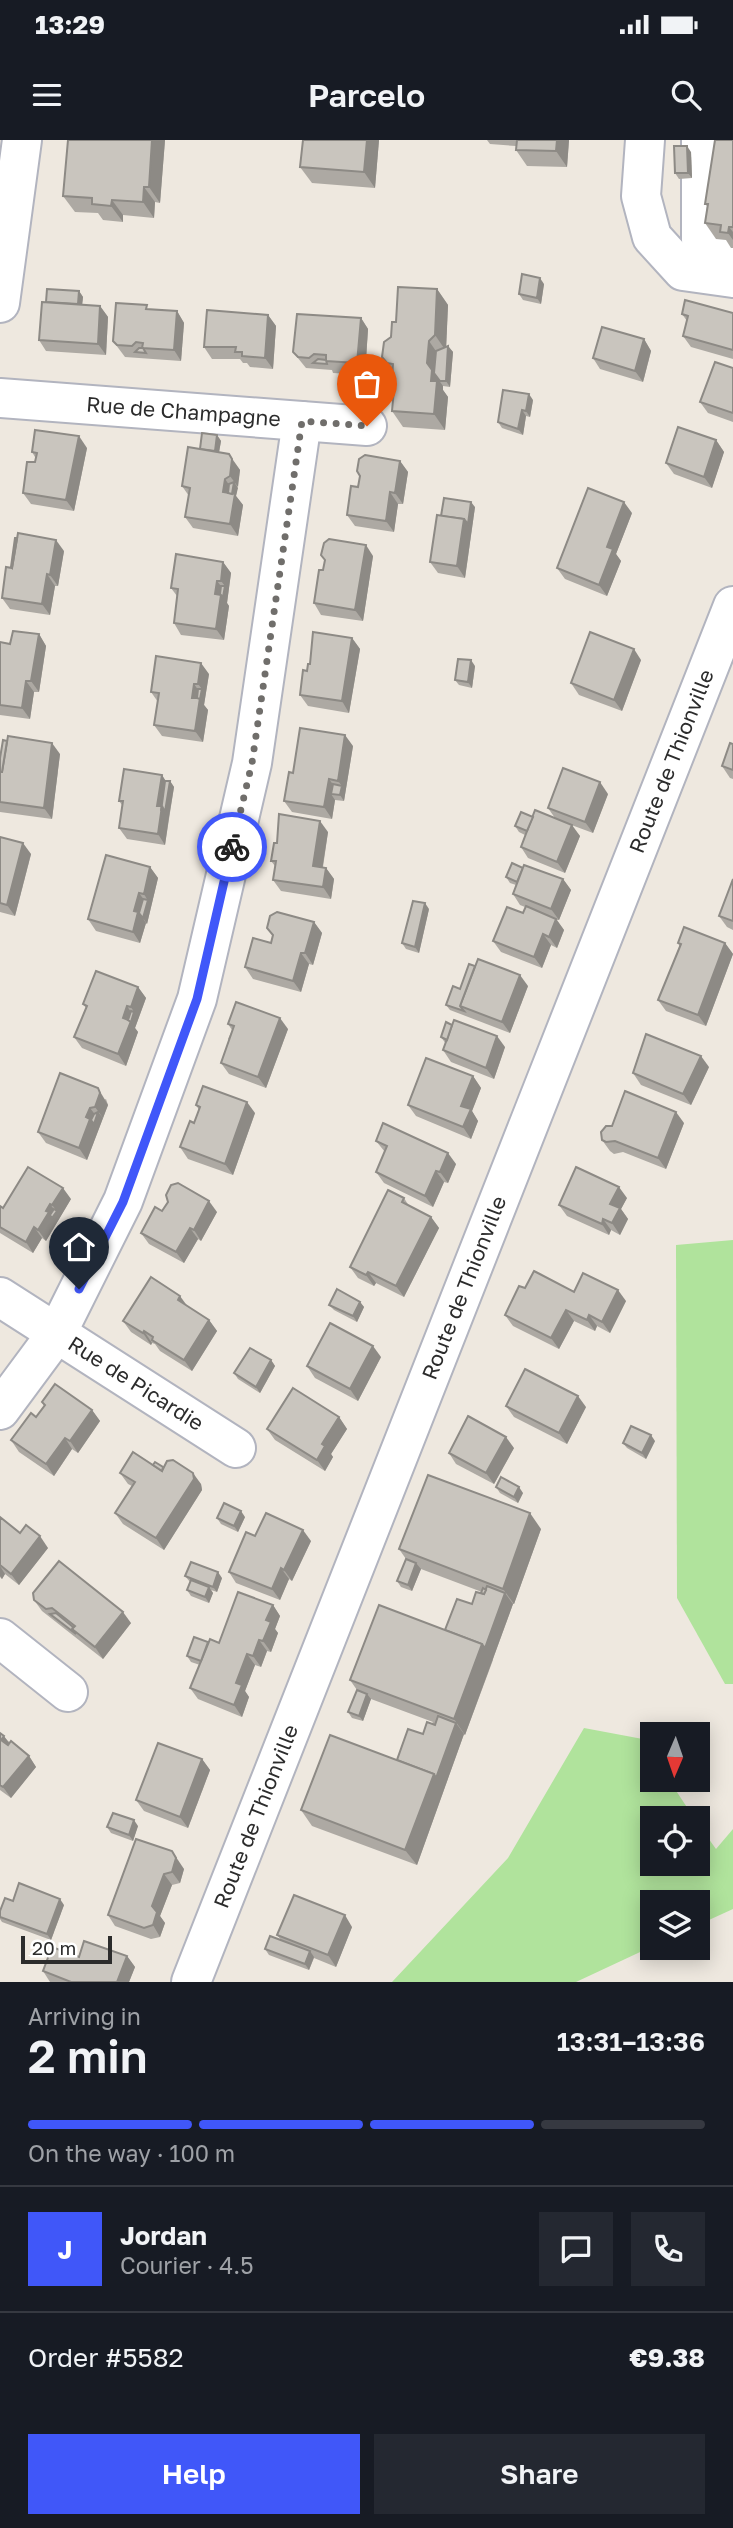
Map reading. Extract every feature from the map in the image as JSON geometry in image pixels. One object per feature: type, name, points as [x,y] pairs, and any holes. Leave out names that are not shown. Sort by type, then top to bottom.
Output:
[{"type":"street","points":[[0,303],[22,140]]},
{"type":"street","points":[[645,140],[641,197],[652,237],[683,271],[733,278]]},
{"type":"street","points":[[701,140],[701,240],[712,255],[733,258]]},
{"type":"street","name":"Rue de Champagne","points":[[0,398],[367,426]]},
{"type":"street","points":[[0,1410],[57,1333],[123,1202],[197,999],[252,763],[302,421]]},
{"type":"street","name":"Route de Thionville","points":[[195,1978],[722,664],[733,606]]},
{"type":"street","name":"Rue de Picardie","points":[[0,1297],[236,1448]]},
{"type":"street","points":[[0,1638],[68,1692]]},
{"type":"green space","points":[[733,1240],[733,1684],[725,1684],[677,1598],[676,1245]]},
{"type":"green space","points":[[584,1728],[640,1738],[640,1792],[677,1792],[686,1806],[640,1806],[640,1876],[710,1876],[710,1841],[716,1849],[733,1829],[733,1909],[710,1920],[710,1890],[640,1890],[640,1952],[576,1982],[392,1982],[508,1858]]},
{"type":"building","points":[[68,140],[152,140],[149,187],[144,187],[143,202],[112,200],[111,206],[92,204],[92,198],[63,196]]},
{"type":"building","points":[[303,140],[367,140],[364,172],[300,167]]},
{"type":"building","points":[[517,140],[557,140],[556,151],[516,150]]},
{"type":"building","points":[[715,140],[733,140],[733,227],[729,227],[728,233],[720,232],[721,225],[705,223],[708,204],[705,204]]},
{"type":"building","points":[[674,146],[687,146],[688,173],[675,173]]},
{"type":"building","points":[[522,274],[540,278],[537,298],[519,294]]},
{"type":"building","points":[[398,287],[437,289],[435,335],[429,341],[427,363],[432,370],[431,381],[437,381],[434,414],[392,411],[395,379],[392,379],[393,364],[387,363],[382,357],[384,342],[391,337],[392,322],[396,322]]},
{"type":"building","points":[[47,289],[79,291],[78,304],[46,302]]},
{"type":"building","points":[[685,300],[733,313],[733,350],[683,336],[688,316],[682,314]]},
{"type":"building","points":[[42,302],[100,306],[98,344],[39,340]]},
{"type":"building","points":[[116,303],[177,311],[174,350],[142,348],[143,343],[136,342],[132,346],[117,345],[113,341]]},
{"type":"building","points":[[207,310],[268,315],[265,358],[242,356],[242,352],[235,352],[236,347],[204,347]]},
{"type":"building","points":[[297,314],[361,318],[357,363],[326,361],[326,355],[298,357],[293,352]]},
{"type":"building","points":[[602,327],[644,339],[635,371],[593,358]]},
{"type":"building","points":[[448,346],[446,381],[440,381],[434,373],[436,351]]},
{"type":"building","points":[[143,348],[146,353],[135,352]]},
{"type":"building","points":[[318,359],[326,360],[327,364],[313,363]]},
{"type":"building","points":[[715,362],[733,368],[733,413],[700,402]]},
{"type":"building","points":[[503,390],[529,394],[526,411],[522,410],[518,429],[498,422]]},
{"type":"building","points":[[678,427],[716,440],[704,477],[666,463]]},
{"type":"building","points":[[35,430],[79,436],[66,500],[23,493],[27,462],[35,462],[37,453],[32,452]]},
{"type":"building","points":[[202,433],[217,435],[215,451],[200,449]]},
{"type":"building","points":[[188,447],[229,454],[232,459],[230,476],[225,479],[223,492],[235,494],[230,524],[185,517],[190,488],[182,486]]},
{"type":"building","points":[[365,455],[400,461],[395,493],[390,492],[386,521],[347,515],[351,486],[358,487],[359,459]]},
{"type":"building","points":[[234,482],[232,494],[228,493],[229,484]]},
{"type":"building","points":[[588,488],[624,502],[607,547],[613,549],[599,585],[557,568]]},
{"type":"building","points":[[444,498],[471,502],[468,524],[464,519],[441,516]]},
{"type":"building","points":[[437,515],[464,519],[457,566],[430,562]]},
{"type":"building","points":[[18,533],[56,540],[42,604],[2,598],[6,567],[12,568]]},
{"type":"building","points":[[17,538],[12,568],[11,567]]},
{"type":"building","points":[[329,539],[366,545],[355,610],[314,603],[319,570],[323,570],[325,560],[321,555],[324,543]]},
{"type":"building","points":[[176,554],[223,562],[221,581],[217,581],[215,594],[221,595],[216,629],[174,623],[178,589],[171,588]]},
{"type":"building","points":[[221,586],[225,586],[223,597],[220,594]]},
{"type":"building","points":[[13,631],[39,634],[31,681],[26,681],[22,708],[0,705],[0,642],[10,644]]},
{"type":"building","points":[[313,632],[352,638],[342,701],[300,695],[303,670],[307,671],[310,664]]},
{"type":"building","points":[[590,632],[634,649],[614,700],[571,683]]},
{"type":"building","points":[[156,656],[201,663],[198,684],[194,684],[192,698],[200,698],[195,731],[154,725],[159,693],[151,692]]},
{"type":"building","points":[[458,659],[471,660],[468,682],[455,680]]},
{"type":"building","points":[[198,689],[202,689],[200,699],[197,698]]},
{"type":"building","points":[[300,728],[345,735],[338,781],[329,779],[324,807],[284,801],[289,772],[293,773]]},
{"type":"building","points":[[8,736],[52,743],[44,808],[0,802],[0,772]]},
{"type":"building","points":[[3,740],[7,741],[0,772],[0,758]]},
{"type":"building","points":[[730,743],[733,744],[733,770],[722,766]]},
{"type":"building","points":[[563,768],[600,782],[585,822],[548,808]]},
{"type":"building","points":[[124,769],[162,775],[157,806],[162,806],[158,834],[119,828],[123,801],[119,801]]},
{"type":"building","points":[[165,781],[170,781],[165,812],[162,806],[161,811]]},
{"type":"building","points":[[333,784],[342,786],[340,795],[331,794]]},
{"type":"building","points":[[535,810],[572,825],[557,862],[521,847]]},
{"type":"building","points":[[521,812],[533,817],[527,831],[515,826]]},
{"type":"building","points":[[279,814],[320,821],[313,866],[326,868],[323,887],[273,880],[276,861],[271,861],[274,843],[277,843]]},
{"type":"building","points":[[0,837],[23,843],[7,905],[0,903]]},
{"type":"building","points":[[106,855],[150,867],[144,894],[139,893],[134,911],[138,912],[133,932],[88,919]]},
{"type":"building","points":[[512,863],[523,868],[517,882],[506,877]]},
{"type":"building","points":[[524,865],[563,879],[551,909],[513,894]]},
{"type":"building","points":[[733,879],[733,921],[719,916]]},
{"type":"building","points":[[143,899],[148,900],[143,918],[139,913]]},
{"type":"building","points":[[413,901],[425,903],[415,947],[402,943]]},
{"type":"building","points":[[526,906],[556,919],[549,937],[543,934],[534,957],[493,941],[507,907],[523,913]]},
{"type":"building","points":[[277,912],[314,922],[293,981],[245,967],[253,938],[271,943],[273,935],[267,928],[270,916]]},
{"type":"building","points":[[684,927],[725,943],[698,1015],[658,1000],[681,944],[678,943]]},
{"type":"building","points":[[478,959],[520,975],[502,1022],[460,1006]]},
{"type":"building","points":[[469,964],[475,966],[460,1006],[464,1011],[446,1005],[453,986],[460,989]]},
{"type":"building","points":[[96,971],[138,987],[131,1007],[127,1006],[123,1018],[131,1021],[118,1054],[74,1037],[87,1006],[83,1004]]},
{"type":"building","points":[[236,1002],[280,1018],[258,1077],[221,1063],[234,1026],[228,1024]]},
{"type":"building","points":[[131,1011],[134,1012],[131,1022],[128,1020]]},
{"type":"building","points":[[454,1020],[497,1036],[486,1068],[443,1050]]},
{"type":"building","points":[[446,1022],[452,1025],[447,1040],[441,1037]]},
{"type":"building","points":[[646,1034],[701,1056],[683,1094],[633,1073]]},
{"type":"building","points":[[426,1058],[473,1076],[461,1106],[471,1109],[463,1127],[408,1105]]},
{"type":"building","points":[[60,1073],[98,1088],[100,1093],[95,1107],[90,1108],[86,1117],[90,1119],[79,1148],[38,1132]]},
{"type":"building","points":[[203,1086],[247,1102],[225,1164],[180,1147],[190,1121],[194,1123],[200,1107],[196,1105]]},
{"type":"building","points":[[625,1091],[676,1112],[658,1158],[615,1141],[602,1140],[601,1132],[606,1126],[612,1126]]},
{"type":"building","points":[[98,1112],[94,1124],[91,1120]]},
{"type":"building","points":[[383,1123],[448,1153],[425,1196],[376,1172],[387,1146],[376,1141]]},
{"type":"building","points":[[28,1167],[63,1188],[52,1205],[50,1204],[46,1211],[49,1212],[38,1230],[34,1227],[26,1242],[0,1227],[0,1206],[3,1208]]},
{"type":"building","points":[[576,1167],[619,1187],[610,1204],[620,1208],[612,1223],[603,1219],[602,1224],[559,1205]]},
{"type":"building","points":[[178,1183],[209,1201],[194,1230],[190,1228],[176,1252],[141,1233],[155,1207],[162,1211],[168,1202],[166,1195],[171,1185]]},
{"type":"building","points":[[388,1190],[404,1198],[402,1202],[431,1217],[396,1286],[368,1272],[366,1275],[350,1267]]},
{"type":"building","points":[[534,1271],[574,1292],[583,1273],[618,1290],[602,1322],[589,1315],[587,1320],[566,1310],[551,1338],[505,1315],[519,1286],[525,1288]]},
{"type":"building","points":[[151,1277],[180,1296],[178,1300],[209,1320],[184,1360],[152,1340],[153,1337],[144,1331],[143,1333],[123,1321]]},
{"type":"building","points":[[337,1289],[360,1302],[353,1316],[329,1305]]},
{"type":"building","points":[[330,1323],[373,1346],[350,1389],[307,1366]]},
{"type":"building","points":[[250,1348],[271,1360],[256,1387],[234,1373]]},
{"type":"building","points":[[525,1369],[578,1396],[559,1433],[506,1406]]},
{"type":"building","points":[[55,1384],[92,1410],[70,1441],[65,1438],[46,1464],[11,1440],[31,1413],[36,1417],[45,1405],[42,1402]]},
{"type":"building","points":[[293,1388],[339,1417],[322,1444],[325,1446],[317,1460],[267,1429]]},
{"type":"building","points":[[468,1416],[506,1437],[486,1473],[449,1453]]},
{"type":"building","points":[[631,1426],[651,1435],[642,1453],[623,1443]]},
{"type":"building","points":[[133,1452],[162,1471],[167,1461],[173,1460],[193,1473],[194,1479],[156,1538],[115,1513],[135,1482],[120,1473]]},
{"type":"building","points":[[155,1462],[163,1467],[162,1471],[153,1465]]},
{"type":"building","points":[[428,1475],[530,1513],[503,1589],[399,1549]]},
{"type":"building","points":[[501,1477],[519,1487],[514,1497],[496,1487]]},
{"type":"building","points":[[224,1503],[241,1511],[234,1526],[217,1518]]},
{"type":"building","points":[[266,1513],[303,1530],[272,1589],[229,1572],[246,1532],[255,1536]]},
{"type":"building","points":[[0,1517],[20,1533],[26,1525],[40,1536],[11,1574],[0,1565]]},
{"type":"building","points":[[406,1559],[416,1563],[408,1585],[397,1581]]},
{"type":"building","points":[[59,1561],[123,1612],[95,1647],[72,1629],[75,1626],[52,1608],[46,1609],[34,1600],[33,1593]]},
{"type":"building","points":[[191,1562],[218,1572],[213,1587],[185,1576]]},
{"type":"building","points":[[191,1580],[209,1587],[205,1597],[187,1590]]},
{"type":"building","points":[[487,1586],[505,1593],[485,1648],[482,1644],[445,1630],[457,1599],[472,1604],[476,1592],[484,1594]]},
{"type":"building","points":[[238,1592],[273,1605],[266,1620],[271,1622],[263,1641],[259,1640],[253,1656],[247,1654],[236,1683],[242,1685],[234,1705],[190,1688],[210,1639],[219,1643]]},
{"type":"building","points":[[379,1605],[482,1644],[454,1719],[350,1680]]},
{"type":"building","points":[[56,1613],[73,1627],[76,1634],[50,1614]]},
{"type":"building","points":[[194,1637],[208,1642],[201,1661],[187,1656]]},
{"type":"building","points":[[357,1690],[367,1694],[359,1716],[348,1712]]},
{"type":"building","points":[[438,1716],[456,1723],[436,1778],[434,1774],[397,1760],[408,1729],[423,1734],[427,1722],[435,1725]]},
{"type":"building","points":[[0,1733],[4,1736],[1,1740],[8,1745],[11,1741],[29,1756],[3,1787],[0,1785]]},
{"type":"building","points":[[330,1735],[434,1774],[405,1850],[301,1810]]},
{"type":"building","points":[[158,1743],[202,1759],[180,1817],[136,1800]]},
{"type":"building","points":[[113,1813],[134,1820],[129,1835],[107,1827]]},
{"type":"building","points":[[136,1839],[172,1851],[176,1858],[172,1872],[164,1874],[152,1906],[157,1912],[153,1925],[144,1928],[108,1915]]},
{"type":"building","points":[[19,1883],[60,1899],[47,1934],[0,1917],[5,1898],[13,1901]]},
{"type":"building","points":[[294,1895],[345,1915],[328,1955],[277,1935]]},
{"type":"building","points":[[270,1936],[310,1951],[305,1964],[265,1949]]},
{"type":"building","points":[[84,1941],[127,1956],[117,1982],[71,1982],[43,1971],[52,1947],[79,1957]]},
{"type":"way so far","points":[[232,847],[252,763],[302,421],[367,426]]},
{"type":"route","points":[[79,1289],[123,1202],[197,999],[232,847]]}]
